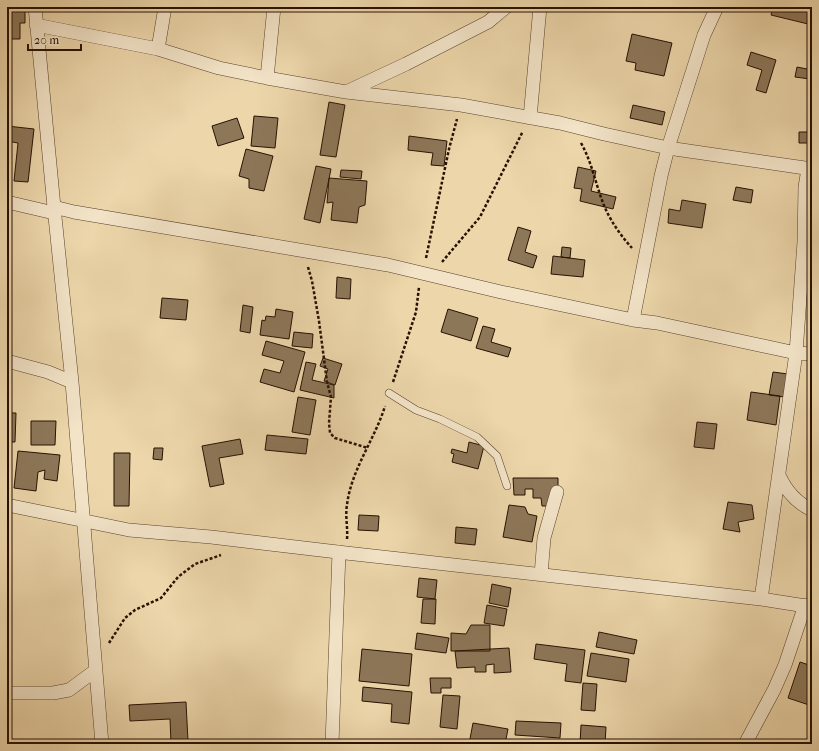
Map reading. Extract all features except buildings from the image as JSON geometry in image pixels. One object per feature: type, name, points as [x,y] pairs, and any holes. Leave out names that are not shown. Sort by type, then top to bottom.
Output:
[{"type":"street","points":[[35,7],[72,382],[102,744]]},
{"type":"street","points":[[158,49],[165,7]]},
{"type":"street","points":[[267,78],[274,7]]},
{"type":"street","points":[[346,92],[406,64],[488,22],[506,7]]},
{"type":"street","points":[[530,118],[540,7]]},
{"type":"street","points":[[633,320],[661,176],[668,148],[704,35],[717,7]]},
{"type":"street","points":[[36,25],[158,49],[219,68],[267,78],[346,92],[461,105],[571,126],[668,148],[810,169],[805,187],[804,242],[796,353],[761,599]]},
{"type":"street","points":[[7,202],[388,265],[633,320],[657,323],[796,353],[812,354]]},
{"type":"street","points":[[7,361],[48,372],[72,382]]},
{"type":"street","points":[[778,475],[789,493],[804,506],[812,510]]},
{"type":"street","points":[[541,575],[544,538],[557,492]]},
{"type":"street","points":[[7,505],[129,530],[211,537],[761,599],[808,606],[774,690],[745,744]]},
{"type":"street","points":[[332,744],[343,553]]},
{"type":"street","points":[[7,693],[54,693],[69,690],[95,666]]},
{"type":"lane","points":[[389,394],[416,410],[440,419],[477,437],[497,456],[507,486]]},
{"type":"path","points":[[343,553],[348,532],[347,505],[354,478],[382,416],[427,274],[449,149],[461,105]]},
{"type":"path","points":[[427,274],[480,217],[530,118]]},
{"type":"path","points":[[571,126],[583,146],[591,165],[606,210],[631,247],[645,261]]},
{"type":"path","points":[[299,250],[312,280],[319,321],[327,382],[331,396],[329,424],[330,433],[335,438],[368,448]]},
{"type":"path","points":[[95,666],[125,618],[135,610],[161,598],[178,578],[196,564],[224,554]]}]
